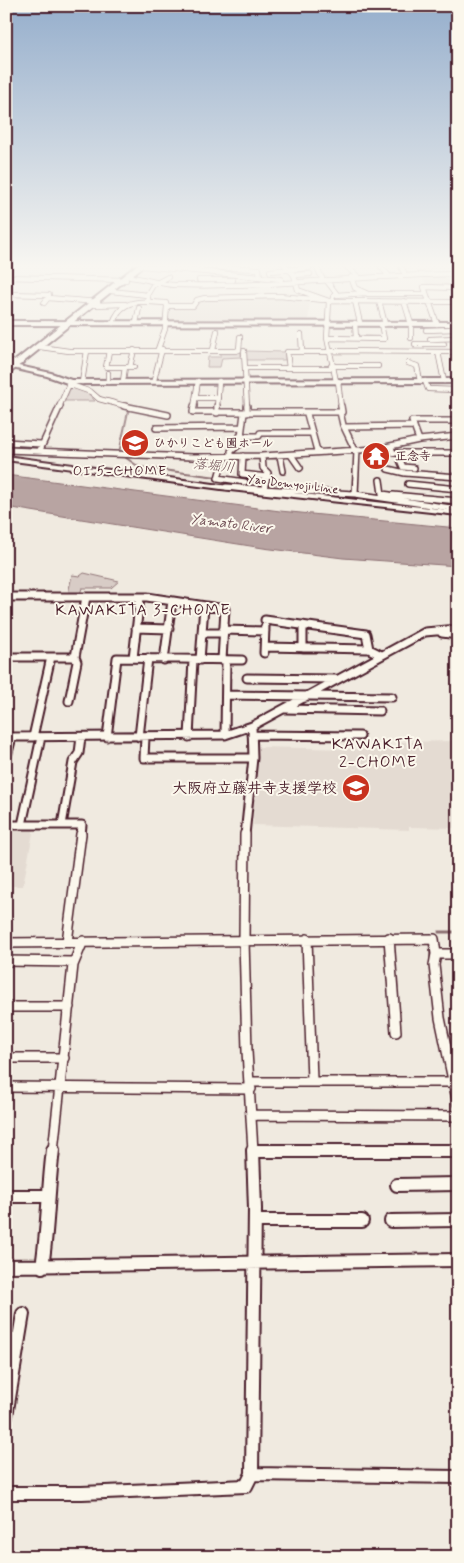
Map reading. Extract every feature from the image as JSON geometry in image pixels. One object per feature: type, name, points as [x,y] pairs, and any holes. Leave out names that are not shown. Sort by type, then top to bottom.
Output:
[{"type":"highway","points":[[12,367],[53,337]]},
{"type":"street","points":[[154,380],[163,337]]},
{"type":"street","points":[[213,350],[216,337]]},
{"type":"street","points":[[40,347],[87,351],[160,349],[239,350],[240,337]]},
{"type":"street","points":[[301,337],[302,352]]},
{"type":"street","points":[[355,493],[356,450],[346,427],[343,425],[337,381],[332,367],[327,338],[384,339],[384,337]]},
{"type":"street","points":[[441,338],[448,352]]},
{"type":"street","points":[[430,339],[458,338]]},
{"type":"street","points":[[415,344],[444,344]]},
{"type":"street","points":[[424,344],[427,352]]},
{"type":"street","points":[[123,381],[130,367],[134,350]]},
{"type":"street","points":[[82,382],[87,351]]},
{"type":"street","points":[[110,351],[106,367],[130,367]]},
{"type":"street","points":[[231,456],[231,451],[240,444],[245,413],[244,351]]},
{"type":"street","points":[[289,368],[287,352],[458,352]]},
{"type":"street","points":[[309,352],[311,368]]},
{"type":"street","points":[[438,352],[444,381]]},
{"type":"street","points":[[408,363],[417,366],[428,389],[458,390]]},
{"type":"street","points":[[245,368],[378,366]]},
{"type":"street","points":[[12,367],[49,374],[91,392],[99,399],[128,407],[168,414]]},
{"type":"street","points":[[108,373],[108,382]]},
{"type":"street","points":[[69,383],[154,380],[245,382],[458,381]]},
{"type":"street","points":[[198,381],[193,412],[307,414],[340,412]]},
{"type":"street","points":[[217,413],[219,381]]},
{"type":"street","points":[[40,447],[51,427],[69,383]]},
{"type":"street","points":[[196,398],[218,398]]},
{"type":"street","points":[[307,414],[317,451]]},
{"type":"street","points":[[420,440],[412,421],[458,421]]},
{"type":"street","points":[[346,427],[414,426]]},
{"type":"street","points":[[156,428],[242,427]]},
{"type":"street","points":[[240,436],[260,436],[260,433],[311,433]]},
{"type":"street","points":[[6,442],[118,454],[280,456],[317,451],[391,447],[420,440],[458,436]]},
{"type":"street","points":[[432,439],[438,453]]},
{"type":"street","points":[[6,450],[40,447]]},
{"type":"street","points":[[391,447],[393,453],[401,454],[458,453]]},
{"type":"street","points":[[401,454],[403,467],[414,468]]},
{"type":"street","points":[[291,455],[300,468]]},
{"type":"street","points":[[224,456],[219,477],[266,482],[306,490]]},
{"type":"street","points":[[243,456],[242,474],[266,482]]},
{"type":"street","points":[[262,456],[263,468],[268,473],[266,482]]},
{"type":"street","points":[[280,456],[283,471]]},
{"type":"street","name":"Yao Domyoji Line","points":[[6,458],[221,487],[458,513]]},
{"type":"street","points":[[388,468],[405,473],[458,477]]},
{"type":"street","points":[[405,473],[410,496]]},
{"type":"street","points":[[380,480],[382,494],[389,497],[410,496],[458,501]]},
{"type":"street","points":[[408,484],[458,489]]},
{"type":"street","points":[[221,487],[355,493],[458,508]]},
{"type":"street","points":[[6,596],[140,597],[225,609],[223,632],[226,695],[225,735]]},
{"type":"street","points":[[69,701],[77,662],[75,657],[86,597]]},
{"type":"street","points":[[133,658],[140,597]]},
{"type":"street","points":[[164,660],[172,601]]},
{"type":"street","points":[[189,737],[196,660],[202,633],[204,606]]},
{"type":"street","points":[[369,649],[366,634],[265,618],[264,650],[303,648],[369,649],[381,655]]},
{"type":"street","points":[[303,625],[303,648]]},
{"type":"street","points":[[136,628],[169,628]]},
{"type":"street","points":[[6,760],[9,737],[189,737],[225,735],[252,726],[426,632],[458,629]]},
{"type":"street","points":[[202,633],[265,631]]},
{"type":"street","points":[[426,632],[458,634]]},
{"type":"street","points":[[6,657],[75,657]]},
{"type":"street","points":[[32,737],[51,657]]},
{"type":"street","points":[[107,737],[117,658],[242,660]]},
{"type":"street","points":[[148,658],[142,737],[144,758],[253,758]]},
{"type":"street","points":[[247,678],[337,679]]},
{"type":"street","points":[[226,695],[392,697]]},
{"type":"street","points":[[283,709],[380,711]]},
{"type":"street","points":[[6,1493],[246,1486],[252,1474],[255,1222],[251,1085],[247,1051],[244,849],[253,758],[252,726]]},
{"type":"street","points":[[252,735],[360,736]]},
{"type":"street","points":[[22,825],[41,737]]},
{"type":"street","points":[[62,825],[73,762],[79,753],[81,737]]},
{"type":"street","points":[[6,825],[82,825],[67,942]]},
{"type":"street","points":[[389,938],[396,1032]]},
{"type":"street","points":[[6,943],[432,938],[434,939],[436,954],[434,965],[440,1018],[458,1104]]},
{"type":"street","points":[[307,939],[312,1080]]},
{"type":"street","points":[[42,1267],[48,1226],[48,1196],[64,1058],[68,1001],[74,962],[83,941]]},
{"type":"street","points":[[436,954],[458,954]]},
{"type":"street","points":[[6,961],[74,962]]},
{"type":"street","points":[[6,1007],[69,1007]]},
{"type":"street","points":[[6,1058],[64,1058]]},
{"type":"street","points":[[6,1087],[251,1085],[312,1080],[454,1083]]},
{"type":"street","points":[[252,1115],[457,1116]]},
{"type":"street","points":[[253,1150],[458,1151]]},
{"type":"street","points":[[397,1186],[458,1184]]},
{"type":"street","points":[[6,1196],[48,1196]]},
{"type":"street","points":[[391,1221],[458,1220]]},
{"type":"street","points":[[255,1222],[362,1221]]},
{"type":"street","points":[[6,1266],[458,1260]]},
{"type":"street","points":[[6,1416],[12,1339],[23,1314]]},
{"type":"street","points":[[252,1474],[458,1477]]},
{"type":"shaded area","points":[[220,351],[241,351],[241,357],[222,358],[220,367],[207,367],[208,357],[220,357]]},
{"type":"shaded area","points":[[245,351],[285,352],[285,360],[245,360]]},
{"type":"shaded area","points":[[74,388],[88,393],[95,401],[65,401],[70,389]]},
{"type":"shaded area","name":"ひかりこども園ホール","points":[[145,432],[148,455],[122,453],[125,433]]},
{"type":"shaded area","points":[[84,573],[119,581],[111,588],[82,588],[80,594],[68,594],[72,575],[80,576]]},
{"type":"shaded area","name":"大阪府立藤井寺支援学校","points":[[458,741],[458,828],[409,827],[409,830],[253,825],[256,747],[400,750],[399,742]]},
{"type":"shaded area","points":[[6,827],[34,827],[23,886],[6,886]]},
{"type":"water","name":"Yamato River","points":[[6,475],[280,511],[458,528],[458,566],[343,558],[263,548],[6,507]]},
{"type":"waterway","name":"落堀川","points":[[92,391],[104,399]]},
{"type":"waterway","name":"落堀川","points":[[129,407],[119,453],[139,467],[217,477]]},
{"type":"waterway","name":"落堀川","points":[[245,480],[337,491]]},
{"type":"waterway","points":[[439,932],[458,932]]},
{"type":"waterway","points":[[430,941],[431,961]]},
{"type":"place","name":"ひかりこども園ホール","points":[[135,443]]},
{"type":"place","name":"正念寺","points":[[376,456]]},
{"type":"place","name":"大阪府立藤井寺支援学校","points":[[356,788]]},
{"type":"district","name":"OI 5-CHOME","points":[[120,470]]},
{"type":"district","name":"KAWAKITA 3-CHOME","points":[[143,609]]},
{"type":"district","name":"KAWAKITA 2-CHOME","points":[[378,752]]}]
